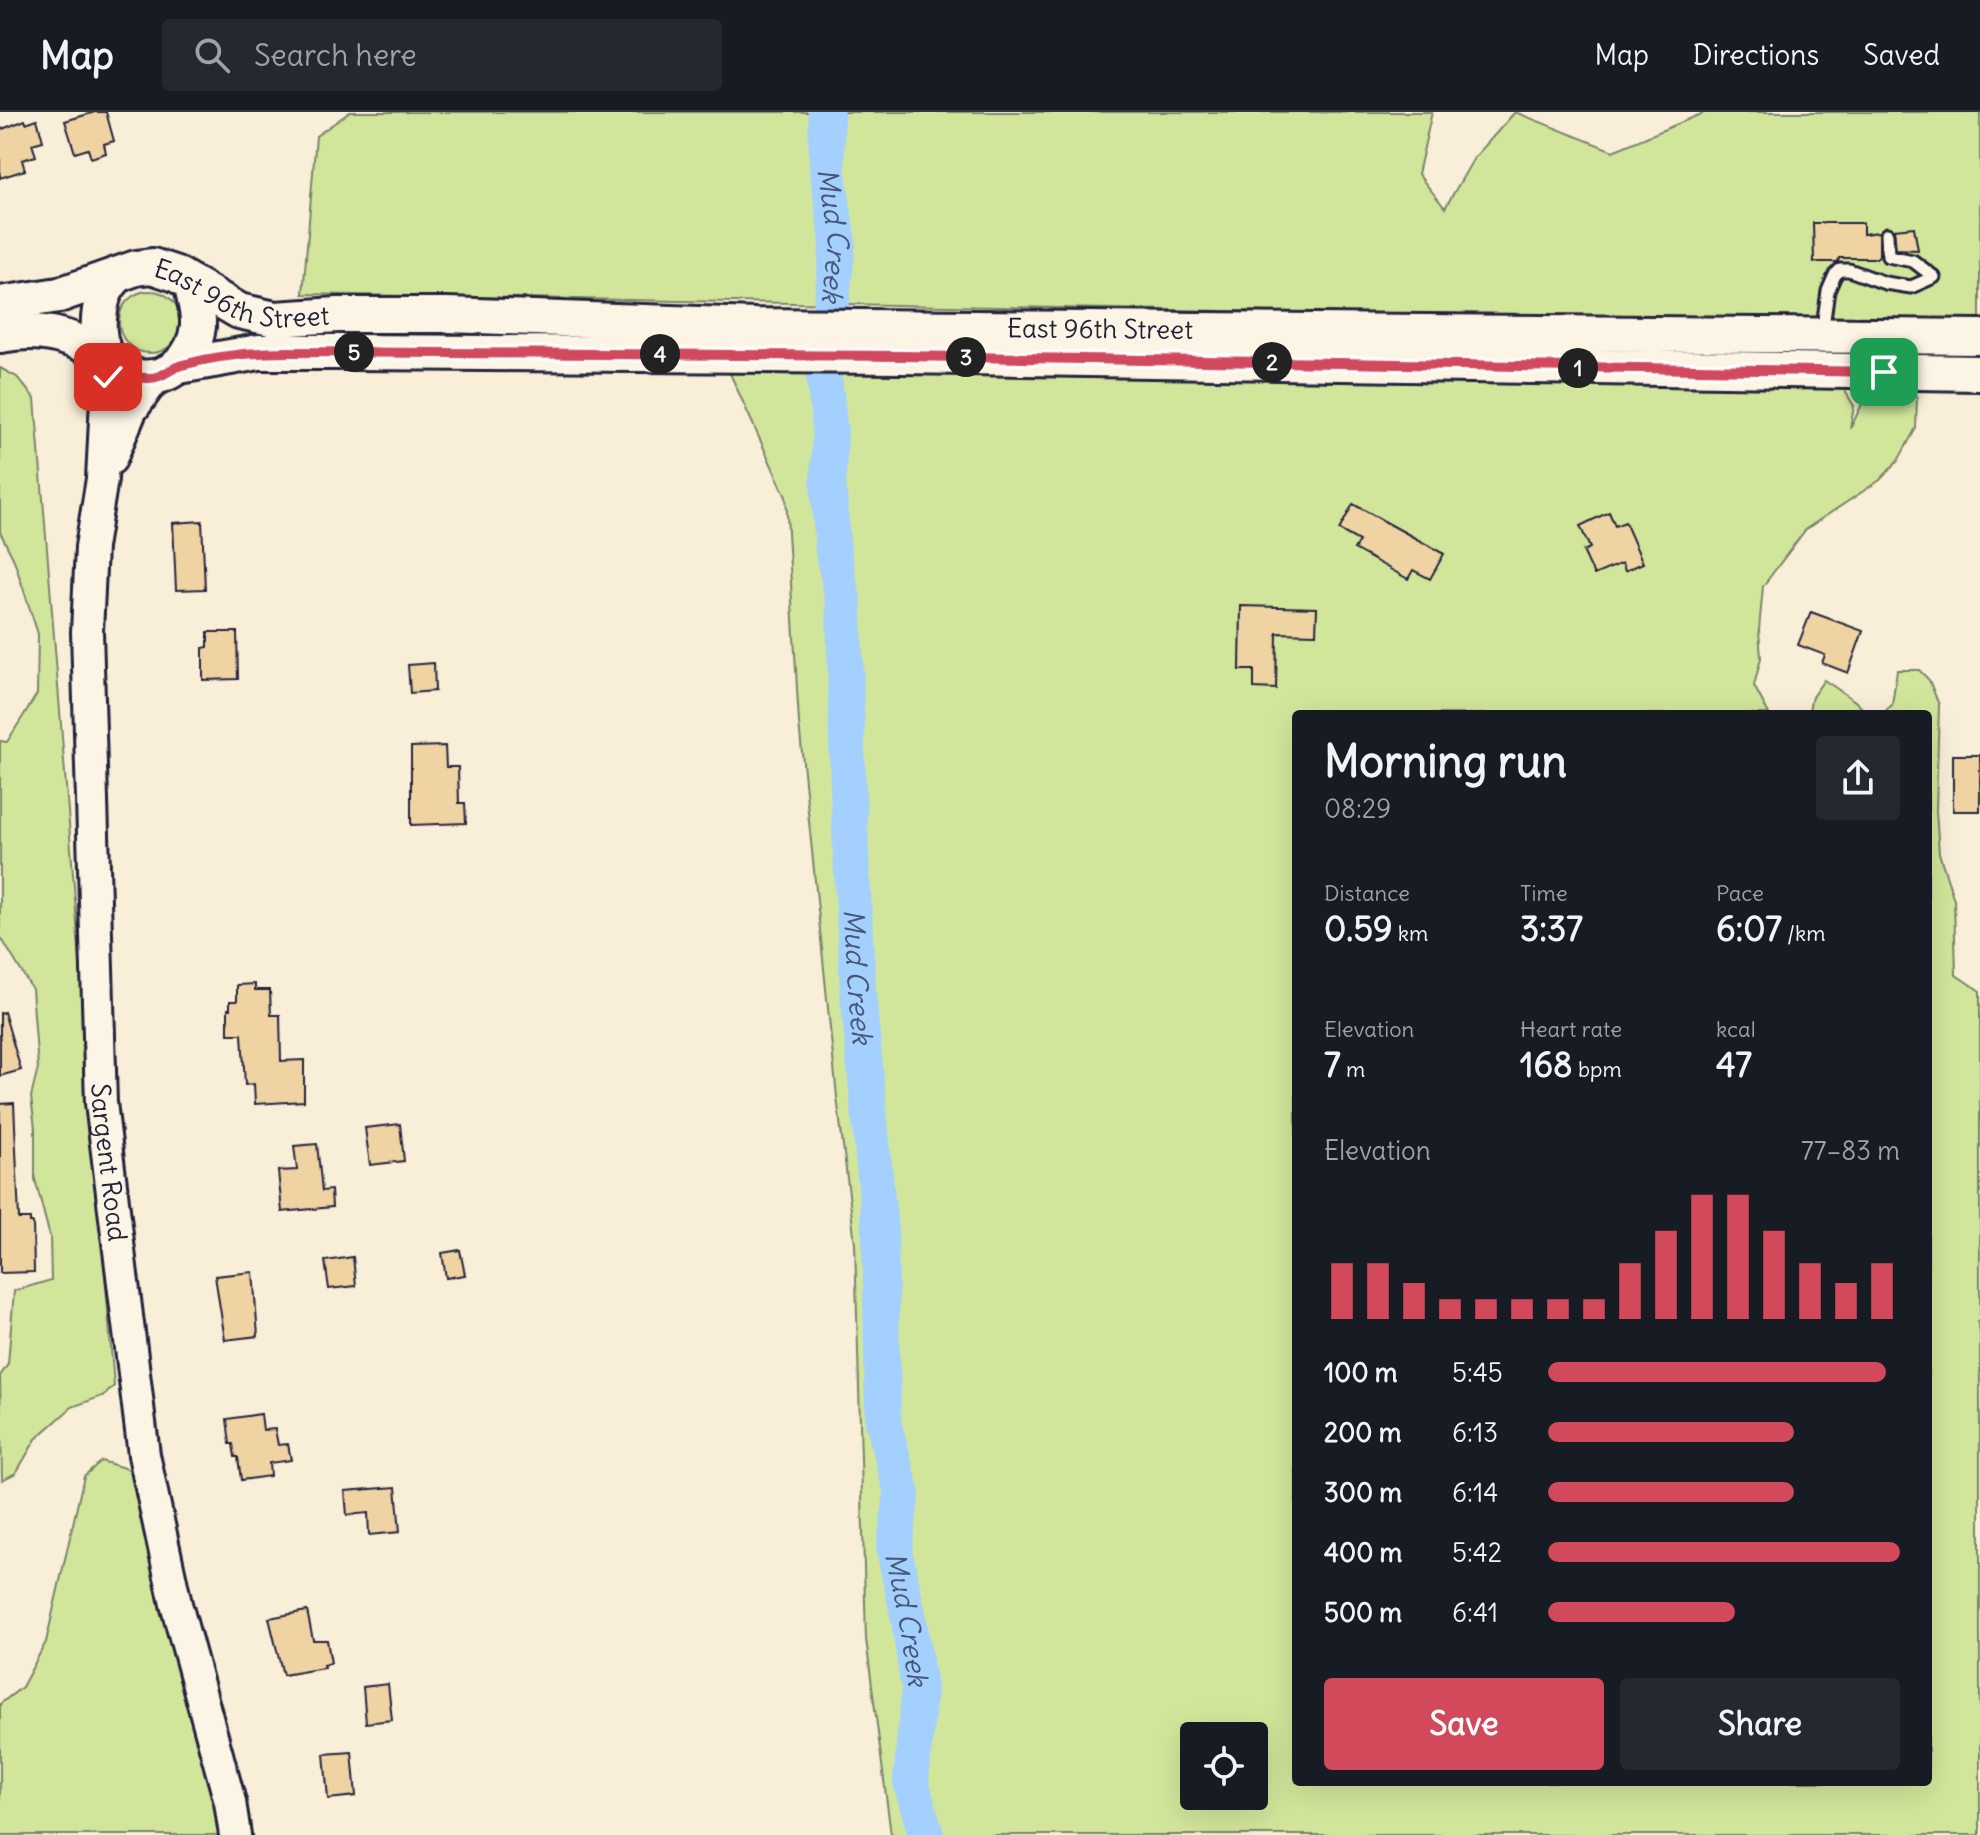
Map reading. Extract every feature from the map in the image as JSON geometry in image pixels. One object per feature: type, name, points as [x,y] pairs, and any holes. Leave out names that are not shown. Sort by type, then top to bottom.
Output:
[{"type":"main road","name":"East 96th Street","points":[[0,304],[59,295],[144,266],[162,267],[232,308],[264,318],[447,315],[755,341]]},
{"type":"main road","points":[[105,356],[98,330],[102,296],[107,285],[118,275]]},
{"type":"main road","points":[[167,372],[189,350],[197,328],[191,283]]},
{"type":"main road","name":"East 96th Street","points":[[0,335],[25,331],[50,332],[105,356],[132,375],[167,372],[241,354],[755,341],[1822,335],[1980,337]]},
{"type":"main road","name":"East 96th Street","points":[[901,341],[1980,373]]},
{"type":"street","name":"Sargent Road","points":[[105,356],[102,479],[89,574],[87,672],[101,1103],[144,1455],[169,1576],[230,1802],[235,1835]]},
{"type":"street","name":"Sargent Road","points":[[102,479],[131,411],[167,372]]},
{"type":"lane","points":[[1822,335],[1828,291],[1840,270],[1911,287],[1934,277],[1913,261],[1888,256],[1887,234]]},
{"type":"green space","points":[[350,112],[1432,112],[1418,174],[1445,208],[1474,158],[1515,112],[1613,151],[1706,112],[1980,112],[1980,325],[303,294],[316,136]]},
{"type":"green space","points":[[150,291],[162,293],[172,300],[179,310],[179,334],[172,344],[162,351],[150,353],[138,351],[128,344],[121,334],[119,322],[121,310],[128,300],[138,293]]},
{"type":"green space","points":[[0,368],[17,377],[35,399],[114,1386],[105,1395],[72,1407],[36,1439],[16,1473],[2,1480],[0,1376],[8,1364],[14,1291],[51,1280],[50,1237],[35,1179],[35,1128],[31,1097],[38,1068],[32,989],[0,936],[0,741],[7,742],[37,694],[38,634],[14,560],[0,532]]},
{"type":"green space","points":[[728,369],[1842,386],[1854,406],[1850,429],[1864,400],[1864,389],[1887,387],[1917,396],[1916,428],[1898,461],[1880,480],[1806,529],[1763,586],[1759,630],[1761,658],[1754,686],[1767,710],[1292,710],[1292,1786],[1932,1786],[1932,710],[1886,710],[1892,705],[1897,670],[1919,670],[1929,680],[1939,705],[1936,811],[1939,853],[1954,900],[1956,975],[1980,991],[1980,1319],[1977,1321],[1980,1332],[1980,1835],[891,1835],[866,1639],[855,1243],[799,723],[786,497]]},
{"type":"green space","points":[[1824,680],[1864,710],[1809,710],[1812,697]]},
{"type":"green space","points":[[101,1461],[131,1470],[227,1835],[0,1835],[0,1704],[22,1687],[46,1642],[84,1476]]},
{"type":"building","points":[[106,112],[114,141],[104,144],[106,153],[91,158],[88,149],[75,153],[65,121]]},
{"type":"building","points":[[37,119],[43,141],[32,144],[36,156],[22,160],[25,170],[0,178],[0,130],[25,120],[26,123]]},
{"type":"building","points":[[1813,223],[1863,223],[1863,234],[1879,232],[1879,255],[1877,258],[1839,258],[1838,262],[1814,262]]},
{"type":"building","points":[[1914,227],[1918,250],[1896,249],[1894,229]]},
{"type":"building","points":[[1353,504],[1444,554],[1430,579],[1413,570],[1408,579],[1354,549],[1359,541],[1339,530]]},
{"type":"building","points":[[1609,512],[1615,526],[1625,522],[1643,563],[1625,571],[1622,563],[1594,575],[1583,551],[1590,548],[1580,526]]},
{"type":"building","points":[[202,521],[205,589],[176,590],[173,523]]},
{"type":"building","points":[[1241,606],[1317,608],[1316,634],[1277,633],[1276,689],[1254,688],[1254,670],[1240,670]]},
{"type":"building","points":[[1811,612],[1863,631],[1848,673],[1822,663],[1825,655],[1798,645]]},
{"type":"building","points":[[208,632],[237,632],[238,679],[203,680],[203,648],[208,647]]},
{"type":"building","points":[[434,663],[435,691],[410,693],[408,665]]},
{"type":"building","points":[[445,746],[446,767],[458,767],[459,803],[465,803],[466,823],[411,825],[411,747]]},
{"type":"building","points":[[1953,755],[1980,755],[1980,811],[1953,811]]},
{"type":"building","points":[[255,984],[255,990],[270,990],[271,1015],[280,1015],[281,1061],[304,1060],[304,1101],[255,1104],[254,1084],[245,1085],[242,1034],[228,1034],[228,1009],[230,1001],[237,1001],[237,985]]},
{"type":"building","points":[[4,1012],[21,1070],[0,1076],[0,1013]]},
{"type":"building","points":[[14,1103],[19,1219],[30,1219],[33,1223],[34,1272],[0,1273],[0,1104]]},
{"type":"building","points":[[400,1124],[404,1161],[370,1165],[365,1128]]},
{"type":"building","points":[[317,1144],[322,1191],[331,1190],[332,1207],[282,1212],[278,1171],[297,1170],[294,1146]]},
{"type":"building","points":[[460,1250],[465,1275],[446,1278],[442,1253]]},
{"type":"building","points":[[353,1257],[356,1286],[329,1289],[325,1261]]},
{"type":"building","points":[[253,1272],[258,1336],[225,1340],[215,1276]]},
{"type":"building","points":[[261,1414],[263,1430],[275,1429],[278,1445],[288,1444],[291,1460],[269,1463],[270,1476],[241,1480],[238,1457],[235,1457],[233,1444],[230,1444],[227,1419]]},
{"type":"building","points":[[396,1487],[400,1532],[369,1535],[368,1513],[347,1515],[345,1491]]},
{"type":"building","points":[[307,1611],[313,1640],[327,1640],[331,1663],[323,1665],[324,1668],[283,1675],[269,1618]]},
{"type":"building","points":[[388,1684],[392,1720],[366,1723],[363,1687]]},
{"type":"building","points":[[352,1752],[356,1796],[328,1799],[324,1754]]},
{"type":"waterway","name":"Mud Creek","points":[[826,112],[827,167],[838,242],[824,377],[830,431],[828,481],[833,552],[844,605],[848,791],[858,993],[880,1230],[883,1421],[902,1493],[894,1550],[908,1614],[919,1689],[911,1782],[926,1835]]},
{"type":"route","points":[[108,377],[108,360],[132,375],[155,378],[179,366],[259,352],[901,356],[1884,372]]}]
